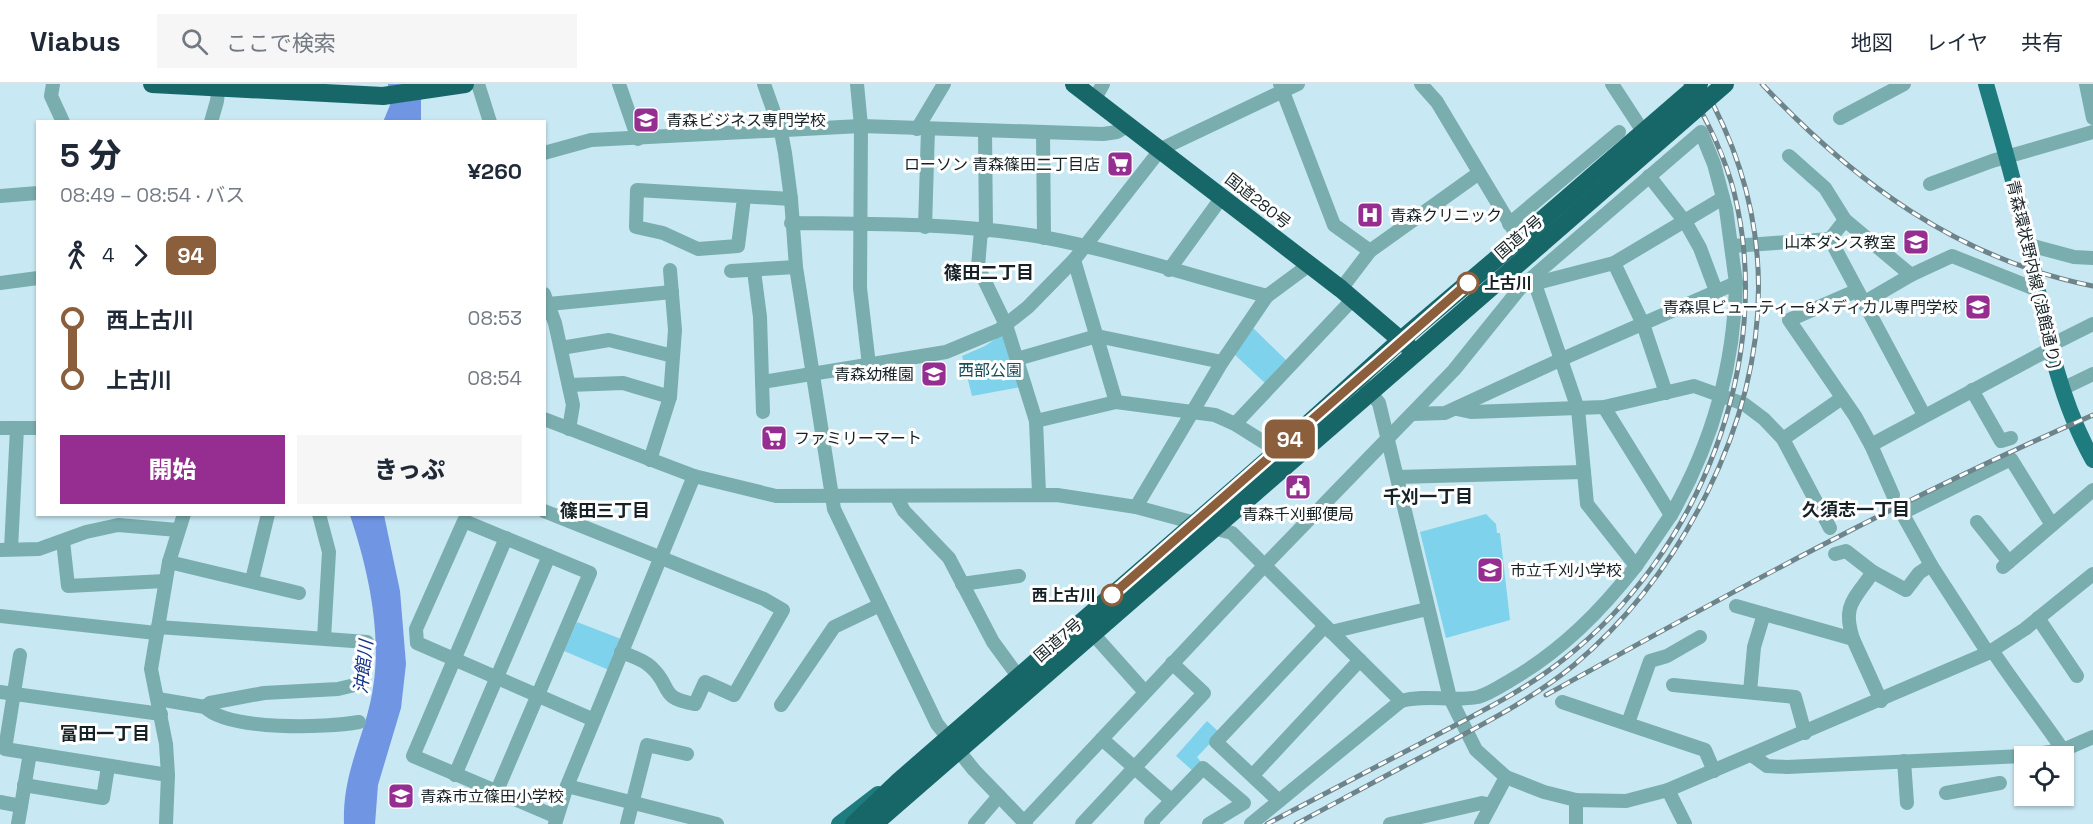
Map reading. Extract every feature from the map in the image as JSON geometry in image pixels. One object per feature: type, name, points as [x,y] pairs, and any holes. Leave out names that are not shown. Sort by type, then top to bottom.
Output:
[{"type":"highway","points":[[152,84],[387,95],[424,92],[465,84]]},
{"type":"highway","name":"国道280号","points":[[1074,84],[1099,92],[1129,125],[1347,294],[1401,339],[1414,353]]},
{"type":"highway","name":"国道7号","points":[[953,745],[1094,635],[1501,279],[1530,238],[1700,84]]},
{"type":"highway","name":"国道7号","points":[[953,745],[1018,676],[1278,451],[1401,339],[1725,84]]},
{"type":"highway","points":[[854,824],[899,781],[953,745]]},
{"type":"highway","points":[[874,824],[953,745]]},
{"type":"main road","name":"青森環状野内線 (浪館通り)","points":[[1986,84],[2029,245],[2036,289],[2050,348],[2079,435],[2093,460]]},
{"type":"main road","points":[[884,824],[947,769],[953,745]]},
{"type":"main road","points":[[839,824],[863,804],[899,781]]},
{"type":"street","points":[[53,84],[51,96],[62,120]]},
{"type":"street","points":[[478,84],[488,120]]},
{"type":"street","points":[[619,84],[638,139]]},
{"type":"street","points":[[764,84],[781,132],[791,199],[796,267],[834,509],[937,724],[953,745],[1025,823],[1264,566],[1412,414],[1478,342],[1517,291],[1701,132],[1723,198],[1732,246],[1736,283],[1732,347],[1721,397],[1697,467],[1671,515],[1636,566],[1594,616],[1549,656],[1480,696],[1414,698],[1401,701],[1251,824]]},
{"type":"street","points":[[857,84],[861,126],[860,288],[869,365]]},
{"type":"street","points":[[925,227],[922,129],[944,84]]},
{"type":"street","points":[[762,382],[959,348],[1006,325],[1028,307],[1074,260],[1161,149],[1281,87],[1298,84]]},
{"type":"street","points":[[1421,84],[1437,102],[1509,224],[1530,238]]},
{"type":"street","points":[[1612,84],[1644,133]]},
{"type":"street","points":[[2086,84],[2093,118]]},
{"type":"street","points":[[1840,118],[1901,85]]},
{"type":"street","points":[[211,120],[219,86]]},
{"type":"street","points":[[1281,87],[1334,225],[1370,250]]},
{"type":"street","points":[[546,152],[591,140],[781,132],[861,126],[1104,134],[1117,132],[1129,125]]},
{"type":"street","points":[[985,131],[983,230],[978,267],[1006,325],[1036,421],[1039,493]]},
{"type":"street","points":[[1043,132],[1044,238]]},
{"type":"street","points":[[1509,224],[1619,132]]},
{"type":"street","points":[[1930,184],[2007,156],[2093,132]]},
{"type":"street","points":[[1789,156],[1825,188],[1845,220],[1911,275]]},
{"type":"street","points":[[1235,424],[1347,294],[1370,250],[1479,173]]},
{"type":"street","points":[[1648,176],[1686,223],[1700,248],[1716,291]]},
{"type":"street","points":[[744,198],[738,246],[698,249],[663,233],[636,226],[637,190],[791,199]]},
{"type":"street","points":[[0,196],[36,193]]},
{"type":"street","points":[[1169,270],[1222,197]]},
{"type":"street","points":[[1517,291],[1614,263],[1686,223],[1723,198]]},
{"type":"street","points":[[1732,246],[1830,239],[1845,220]]},
{"type":"street","points":[[791,223],[983,230],[1044,238],[1267,296]]},
{"type":"street","points":[[1830,239],[1924,415]]},
{"type":"street","points":[[2029,245],[2074,257],[2093,258]]},
{"type":"street","points":[[1893,495],[1871,445],[1789,320],[1860,297],[1952,256],[2036,289]]},
{"type":"street","points":[[1074,260],[1116,402]]},
{"type":"street","points":[[1614,263],[1643,324],[1666,393]]},
{"type":"street","points":[[1136,507],[1222,362],[1267,296],[1309,265]]},
{"type":"street","points":[[731,271],[796,267]]},
{"type":"street","points":[[650,460],[670,397],[675,330],[670,270]]},
{"type":"street","points":[[754,271],[760,316],[763,412]]},
{"type":"street","points":[[0,283],[36,278]]},
{"type":"street","points":[[1501,279],[1517,291]]},
{"type":"street","points":[[1412,414],[1445,413],[1736,283]]},
{"type":"street","points":[[1535,284],[1578,409],[1587,504],[1636,566]]},
{"type":"street","points":[[569,429],[573,405],[561,348],[547,299],[672,292]]},
{"type":"street","points":[[1871,445],[2093,324]]},
{"type":"street","points":[[1017,359],[1097,336],[1222,362]]},
{"type":"street","points":[[561,348],[609,340],[673,356]]},
{"type":"street","points":[[2062,389],[2093,374]]},
{"type":"street","points":[[1358,378],[1379,402],[1450,698],[1476,750],[1506,777],[1544,792],[1576,800],[1626,801],[1668,790],[1753,756],[1990,652],[2038,618],[2093,574]]},
{"type":"street","points":[[569,386],[623,383],[670,397]]},
{"type":"street","points":[[1457,408],[1471,412],[1604,407],[1694,386],[1752,408],[1783,440],[1830,528]]},
{"type":"street","points":[[1972,390],[2001,441],[2011,438]]},
{"type":"street","points":[[1783,440],[1842,398]]},
{"type":"street","points":[[1036,421],[1116,402],[1215,415],[1235,424],[1278,451]]},
{"type":"street","points":[[1604,407],[1671,515]]},
{"type":"street","points":[[546,424],[569,429],[694,476],[776,496],[1039,493],[1136,507],[1232,533],[1401,701]]},
{"type":"street","points":[[0,428],[36,428]]},
{"type":"street","points":[[17,428],[7,483],[5,549],[39,549],[86,532],[118,525],[178,530]]},
{"type":"street","points":[[2052,525],[2011,459],[1902,513],[1931,565],[1990,652],[2021,695],[2034,706],[2060,746]]},
{"type":"street","points":[[1397,477],[1584,472]]},
{"type":"street","points":[[506,538],[456,660],[413,756],[556,820],[567,786],[694,476]]},
{"type":"street","points":[[1977,522],[2006,565],[2093,490]]},
{"type":"street","points":[[896,496],[904,512],[949,558],[993,642],[1018,676]]},
{"type":"street","points":[[546,512],[764,599],[783,610],[734,695],[705,681],[695,704],[678,701],[671,698],[653,669],[621,652]]},
{"type":"street","points":[[166,824],[168,775],[161,714],[151,669],[169,562],[183,516]]},
{"type":"street","points":[[252,580],[268,516]]},
{"type":"street","points":[[320,516],[329,552],[324,639]]},
{"type":"street","points":[[496,793],[538,697],[590,573],[464,521],[416,629],[417,643],[538,697],[594,720]]},
{"type":"street","points":[[63,541],[68,586],[165,581]]},
{"type":"street","points":[[1835,554],[1846,551],[1873,572],[1906,590],[1919,573],[1931,565]]},
{"type":"street","points":[[455,775],[549,556]]},
{"type":"street","points":[[169,562],[299,593]]},
{"type":"street","points":[[1873,572],[1848,609],[1846,619],[1881,701]]},
{"type":"street","points":[[962,584],[1018,576]]},
{"type":"street","points":[[782,705],[834,627],[880,605]]},
{"type":"street","points":[[1736,606],[1853,639]]},
{"type":"street","points":[[1279,801],[1216,742],[1328,629],[1427,609]]},
{"type":"street","points":[[1750,692],[1754,647],[1764,614]]},
{"type":"street","points":[[0,616],[157,630],[367,642]]},
{"type":"street","points":[[2038,618],[2077,676]]},
{"type":"street","points":[[1094,635],[1145,692]]},
{"type":"street","points":[[1628,723],[1650,661],[1667,656],[1700,637]]},
{"type":"street","points":[[20,655],[6,692],[5,749],[168,775]]},
{"type":"street","points":[[1253,775],[1360,660]]},
{"type":"street","points":[[1082,824],[1204,693],[1173,663]]},
{"type":"street","points":[[205,707],[210,703],[264,693],[307,693],[363,683]]},
{"type":"street","points":[[1673,685],[1795,697],[1805,733]]},
{"type":"street","points":[[6,692],[161,714]]},
{"type":"street","points":[[158,699],[205,707],[209,711],[241,721],[286,727],[316,727],[359,722]]},
{"type":"street","points":[[1562,702],[1705,750],[1714,771]]},
{"type":"street","points":[[2072,746],[2093,737]]},
{"type":"street","points":[[1102,739],[1171,800]]},
{"type":"street","points":[[627,824],[647,745],[687,754]]},
{"type":"street","points":[[18,824],[30,753]]},
{"type":"street","points":[[1753,756],[1767,766],[1787,767],[2014,756]]},
{"type":"street","points":[[1946,793],[2000,787],[1996,757]]},
{"type":"street","points":[[1904,761],[1907,803]]},
{"type":"street","points":[[24,785],[103,798],[108,767]]},
{"type":"street","points":[[1151,823],[1203,768],[1244,803],[1209,824]]},
{"type":"street","points":[[1481,824],[1506,777]]},
{"type":"street","points":[[567,786],[717,824]]},
{"type":"street","points":[[1668,790],[1685,824]]},
{"type":"street","points":[[975,824],[999,796]]},
{"type":"street","points":[[1576,800],[1576,824]]},
{"type":"street","points":[[0,802],[21,806]]},
{"type":"street","points":[[1390,824],[1482,803],[1491,805]]},
{"type":"green space","points":[[1251,326],[1287,361],[1266,384],[1233,353]]},
{"type":"green space","name":"西部公園","points":[[1001,335],[1006,341],[1020,387],[972,396],[962,356],[985,346]]},
{"type":"green space","points":[[1486,514],[1496,524],[1497,533],[1500,533],[1510,620],[1446,638],[1420,532]]},
{"type":"green space","points":[[577,622],[621,639],[609,670],[564,651]]},
{"type":"green space","points":[[1207,721],[1220,733],[1197,757],[1201,762],[1193,771],[1176,756]]},
{"type":"shaded area","points":[[388,84],[421,84],[421,120],[384,120],[390,105]]},
{"type":"shaded area","points":[[350,516],[384,516],[400,591],[406,664],[401,708],[378,785],[375,824],[344,824],[347,785],[371,700],[376,660],[374,618],[362,555]]},
{"type":"railway","points":[[1267,824],[1484,710],[1549,671],[1612,616],[1653,565],[1688,509],[1715,449],[1734,386],[1744,321],[1744,256],[1734,192],[1725,163],[1714,136],[1686,84]]},
{"type":"railway","points":[[1296,824],[1522,702],[1574,665],[1595,647],[1632,607],[1665,564],[1694,517],[1729,442],[1745,391],[1755,339],[1758,288],[1755,236],[1745,185],[1727,134],[1702,84]]},
{"type":"railway","points":[[1762,84],[1834,153],[1911,212],[1997,257],[2044,274],[2093,286]]},
{"type":"railway","points":[[1546,695],[1748,584],[1884,513],[2093,415]]},
{"type":"bus line","name":"94","points":[[1112,595],[1278,451],[1401,339],[1468,283]]},
{"type":"place","name":"青森ビジネス専門学校","points":[[646,120]]},
{"type":"place","name":"ローソン 青森篠田二丁目店","points":[[1120,164]]},
{"type":"place","name":"青森クリニック","points":[[1370,215]]},
{"type":"place","name":"山本ダンス教室","points":[[1916,242]]},
{"type":"place","name":"上古川","points":[[1468,283]]},
{"type":"place","name":"青森県ビューティー&メディカル専門学校","points":[[1978,307]]},
{"type":"place","name":"青森幼稚園","points":[[934,374]]},
{"type":"place","name":"ファミリーマート","points":[[774,438]]},
{"type":"place","name":"青森千刈郵便局","points":[[1298,487]]},
{"type":"place","name":"市立千刈小学校","points":[[1490,570]]},
{"type":"place","name":"西上古川","points":[[1112,595]]},
{"type":"place","name":"青森市立篠田小学校","points":[[401,796]]},
{"type":"district","name":"篠田二丁目","points":[[989,272]]},
{"type":"district","name":"千刈一丁目","points":[[1428,496]]},
{"type":"district","name":"久須志一丁目","points":[[1856,509]]},
{"type":"district","name":"篠田三丁目","points":[[605,510]]},
{"type":"district","name":"富田一丁目","points":[[105,733]]},
{"type":"water label","name":"沖館川","points":[[363,667]]}]
